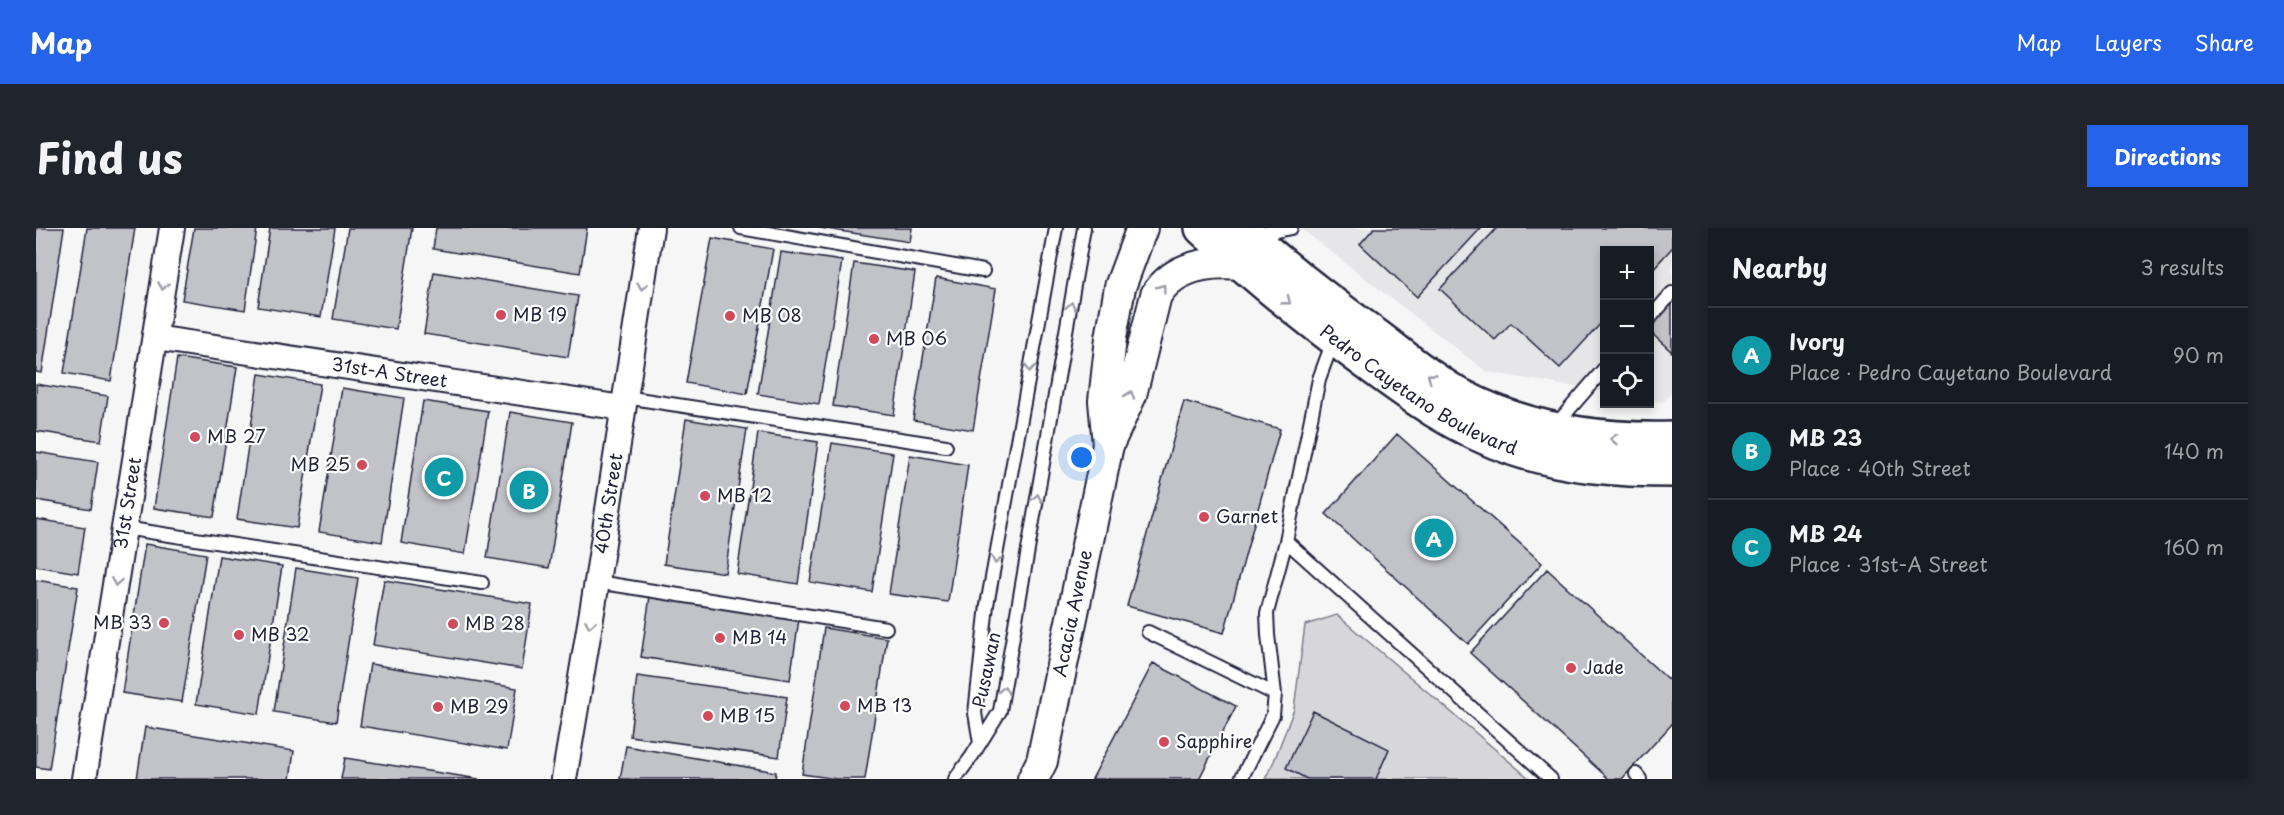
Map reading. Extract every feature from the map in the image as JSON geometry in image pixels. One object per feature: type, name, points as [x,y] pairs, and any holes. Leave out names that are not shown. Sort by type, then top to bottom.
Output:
[{"type":"main road","name":"Pedro Cayetano Boulevard","points":[[1202,228],[1244,242],[1437,381],[1479,405],[1552,430],[1632,441],[1672,439]]},
{"type":"main road","name":"Pedro Cayetano Boulevard","points":[[1244,242],[1334,338],[1439,415],[1487,438],[1534,454],[1576,464],[1603,468],[1672,470]]},
{"type":"street","name":"31st Street","points":[[84,779],[172,228]]},
{"type":"street","name":"40th Street","points":[[564,779],[597,582],[651,228]]},
{"type":"street","name":"Acacia Avenue","points":[[1108,445],[1104,401],[1111,339],[1120,287],[1142,228]]},
{"type":"street","name":"Acacia Avenue","points":[[1033,779],[1042,761],[1108,445],[1131,395],[1151,307],[1163,283],[1174,274],[1190,268],[1227,262],[1244,242]]},
{"type":"street","name":"31st-A Street","points":[[155,338],[625,402]]},
{"type":"lane","points":[[741,228],[983,271]]},
{"type":"lane","name":"Pusawan","points":[[980,742],[975,713],[987,604],[1056,228]]},
{"type":"lane","name":"Pusawan","points":[[980,742],[1000,711],[1084,228]]},
{"type":"lane","points":[[1244,242],[1291,228]]},
{"type":"lane","points":[[1654,313],[1672,292]]},
{"type":"lane","points":[[1241,779],[1273,715],[1275,694],[1267,613],[1286,541],[1318,379],[1334,338]]},
{"type":"lane","points":[[1552,430],[1600,375]]},
{"type":"lane","points":[[625,402],[946,446]]},
{"type":"lane","points":[[124,528],[482,583]]},
{"type":"lane","points":[[1286,541],[1551,779]]},
{"type":"lane","points":[[597,582],[886,628]]},
{"type":"lane","points":[[1148,632],[1275,694]]},
{"type":"lane","points":[[955,779],[980,742]]},
{"type":"shaded area","points":[[1300,228],[1672,228],[1672,393],[1663,402],[1654,401],[1654,246],[1600,246],[1600,391],[1487,372]]},
{"type":"shaded area","points":[[1337,615],[1530,779],[1265,779],[1294,709],[1305,625]]},
{"type":"building","points":[[36,228],[64,228],[42,373],[36,372]]},
{"type":"building","points":[[87,228],[135,228],[111,381],[64,373]]},
{"type":"building","points":[[194,228],[257,228],[245,310],[182,300]]},
{"type":"building","points":[[270,228],[335,228],[321,317],[258,307]]},
{"type":"building","points":[[348,228],[412,228],[396,329],[333,319]]},
{"type":"building","points":[[436,228],[587,228],[580,273],[433,249]]},
{"type":"building","points":[[820,228],[912,228],[910,242]]},
{"type":"building","points":[[1374,228],[1481,228],[1417,297],[1360,244]]},
{"type":"building","points":[[1497,228],[1672,228],[1672,248],[1654,268],[1654,246],[1600,246],[1600,324],[1560,368],[1511,323],[1495,340],[1440,289]]},
{"type":"building","name":"MB 08","points":[[712,238],[773,249],[747,394],[686,383]]},
{"type":"building","points":[[781,252],[842,261],[819,404],[758,394]]},
{"type":"building","name":"MB 06","points":[[854,263],[915,272],[894,415],[833,406]]},
{"type":"building","name":"MB 19","points":[[434,272],[578,296],[568,357],[424,334]]},
{"type":"building","points":[[936,278],[996,289],[973,430],[913,420]]},
{"type":"building","points":[[1672,296],[1672,352],[1654,336],[1654,316]]},
{"type":"building","name":"MB 27","points":[[177,358],[237,367],[214,517],[154,508]]},
{"type":"building","points":[[259,374],[320,384],[297,528],[237,519]]},
{"type":"building","points":[[36,384],[108,396],[101,441],[36,431]]},
{"type":"building","name":"MB 25","points":[[342,388],[404,398],[382,542],[319,532]]},
{"type":"building","points":[[423,401],[488,411],[465,554],[401,543]]},
{"type":"building","name":"Garnet","points":[[1184,401],[1280,429],[1224,633],[1127,606]]},
{"type":"building","points":[[510,412],[572,422],[549,568],[487,558]]},
{"type":"building","name":"MB 12","points":[[686,419],[747,429],[725,573],[664,564]]},
{"type":"building","points":[[758,433],[818,442],[798,584],[737,574]]},
{"type":"building","points":[[1397,434],[1542,563],[1468,644],[1326,514]]},
{"type":"building","points":[[832,443],[893,453],[872,592],[810,582]]},
{"type":"building","points":[[36,452],[98,462],[91,509],[36,500]]},
{"type":"building","points":[[910,455],[968,465],[948,602],[889,594]]},
{"type":"building","points":[[36,519],[85,527],[78,573],[36,566]]},
{"type":"building","name":"MB 33","points":[[145,544],[206,554],[182,702],[122,693]]},
{"type":"building","name":"MB 32","points":[[219,556],[282,566],[259,714],[196,704]]},
{"type":"building","points":[[296,568],[358,578],[336,722],[274,712]]},
{"type":"building","name":"Jade","points":[[1547,569],[1672,683],[1672,724],[1622,779],[1609,779],[1470,653]]},
{"type":"building","points":[[36,580],[78,587],[49,769],[36,767]]},
{"type":"building","name":"MB 28","points":[[384,580],[532,604],[522,669],[373,645]]},
{"type":"building","name":"MB 14","points":[[650,596],[799,619],[790,680],[641,657]]},
{"type":"building","name":"MB 13","points":[[824,628],[887,638],[865,779],[837,779],[802,774]]},
{"type":"building","name":"Sapphire","points":[[1153,663],[1236,706],[1199,779],[1092,779]]},
{"type":"building","name":"MB 29","points":[[370,664],[517,688],[507,750],[360,726]]},
{"type":"building","name":"MB 15","points":[[637,676],[787,697],[779,757],[630,736]]},
{"type":"building","points":[[1313,711],[1389,749],[1376,779],[1307,779],[1286,768]]},
{"type":"building","points":[[145,727],[294,751],[290,779],[137,779]]},
{"type":"building","points":[[626,746],[776,772],[775,779],[620,779]]},
{"type":"building","points":[[345,758],[479,779],[341,779]]},
{"type":"place","name":"MB 19","points":[[501,315]]},
{"type":"place","name":"MB 08","points":[[730,316]]},
{"type":"place","name":"MB 06","points":[[874,339]]},
{"type":"place","name":"MB 27","points":[[195,437]]},
{"type":"place","name":"MB 25","points":[[362,465]]},
{"type":"place","name":"MB 24","points":[[444,477]]},
{"type":"place","name":"MB 23","points":[[529,490]]},
{"type":"place","name":"MB 12","points":[[705,496]]},
{"type":"place","name":"Garnet","points":[[1204,517]]},
{"type":"place","name":"Ivory","points":[[1434,538]]},
{"type":"place","name":"MB 33","points":[[164,623]]},
{"type":"place","name":"MB 28","points":[[453,624]]},
{"type":"place","name":"MB 32","points":[[239,635]]},
{"type":"place","name":"MB 14","points":[[720,638]]},
{"type":"place","name":"Jade","points":[[1571,668]]},
{"type":"place","name":"MB 13","points":[[845,706]]},
{"type":"place","name":"MB 29","points":[[438,707]]},
{"type":"place","name":"MB 15","points":[[708,716]]},
{"type":"place","name":"Sapphire","points":[[1164,742]]}]
